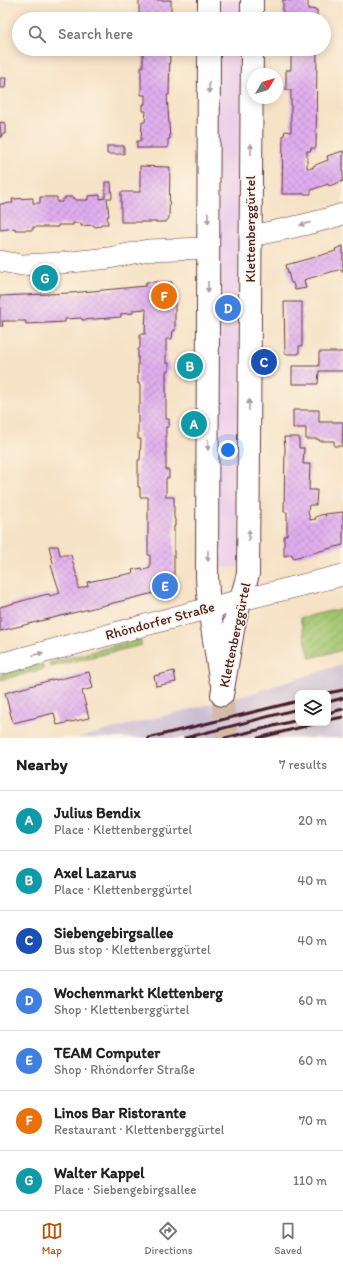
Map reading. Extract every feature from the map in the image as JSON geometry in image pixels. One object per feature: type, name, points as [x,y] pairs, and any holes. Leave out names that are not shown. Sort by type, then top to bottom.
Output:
[{"type":"main road","points":[[209,0],[209,12]]},
{"type":"main road","points":[[252,0],[252,12]]},
{"type":"main road","name":"Klettenberggürtel","points":[[209,56],[207,577],[209,608],[222,694],[234,624],[242,600],[248,574],[252,56]]},
{"type":"street","points":[[250,236],[281,230],[343,214]]},
{"type":"street","points":[[0,262],[22,265],[62,263],[109,258],[148,250],[208,248]]},
{"type":"street","name":"Rhöndorfer Straße","points":[[0,664],[209,608],[343,575]]},
{"type":"shaded area","points":[[217,0],[242,0],[242,12],[217,12]]},
{"type":"shaded area","points":[[217,56],[242,56],[239,567],[214,568]]},
{"type":"shaded area","points":[[343,664],[343,738],[77,738],[246,695]]},
{"type":"green space","points":[[343,608],[343,650],[310,658],[300,618]]},
{"type":"green space","points":[[140,639],[142,645],[50,667],[49,663]]},
{"type":"green space","points":[[42,664],[44,669],[0,680],[0,675]]},
{"type":"building","points":[[139,0],[171,0],[171,12],[139,12]]},
{"type":"building","points":[[283,0],[308,0],[308,9],[317,10],[317,12],[283,12]]},
{"type":"building","points":[[143,56],[170,56],[169,95],[167,95],[170,139],[168,139],[168,148],[137,148],[137,141],[141,141],[142,122],[145,122],[146,111],[143,111],[145,95],[141,95],[141,67],[143,67]]},
{"type":"building","points":[[291,56],[317,56],[316,148],[311,148],[311,151],[307,151],[307,168],[313,168],[313,166],[328,160],[327,156],[343,151],[343,181],[311,190],[311,194],[282,194],[283,135],[285,131],[291,132],[291,90],[286,90],[286,70],[291,70]]},
{"type":"building","points":[[0,78],[6,78],[5,88],[0,88]]},
{"type":"building","points":[[0,122],[5,123],[5,134],[2,134],[1,138]]},
{"type":"building","points":[[107,146],[124,146],[124,154],[107,154]]},
{"type":"building","points":[[140,166],[170,167],[169,218],[166,222],[121,222],[121,192],[140,192]]},
{"type":"building","points":[[105,182],[111,182],[112,198],[107,198],[109,216],[107,216],[108,224],[101,224],[100,226],[95,227],[93,225],[81,226],[81,223],[73,223],[73,225],[58,225],[58,227],[33,227],[33,230],[15,230],[15,228],[0,230],[0,204],[13,203],[12,199],[33,198],[33,203],[40,203],[40,197],[57,197],[57,202],[62,202],[65,197],[72,197],[75,198],[75,200],[88,200],[88,196],[100,195],[100,199],[105,198]]},
{"type":"building","points":[[343,246],[343,273],[341,269],[304,280],[306,288],[295,290],[293,283],[291,283],[286,265],[336,251],[335,249]]},
{"type":"building","points":[[146,282],[172,282],[172,290],[175,290],[175,331],[173,330],[172,339],[166,339],[166,363],[169,363],[169,371],[166,371],[166,419],[169,419],[169,427],[166,427],[166,470],[169,470],[169,478],[166,478],[166,497],[174,497],[174,588],[0,631],[0,607],[44,595],[49,594],[50,596],[60,593],[51,565],[53,563],[49,546],[58,546],[60,555],[71,555],[78,581],[78,589],[88,586],[87,582],[133,573],[132,570],[142,568],[143,570],[150,568],[150,555],[148,555],[148,497],[140,497],[140,487],[138,487],[138,460],[140,460],[141,439],[138,439],[138,405],[140,405],[140,384],[138,384],[138,349],[140,348],[140,334],[145,334],[146,309],[133,310],[133,313],[121,314],[121,317],[82,320],[81,318],[65,319],[65,322],[26,324],[26,321],[2,321],[3,326],[0,326],[0,296],[71,293],[146,286]]},
{"type":"building","points":[[284,302],[302,302],[302,346],[299,346],[299,354],[285,354]]},
{"type":"building","points":[[319,352],[343,352],[343,371],[319,371],[318,384],[292,384],[292,366],[319,366]]},
{"type":"building","points":[[293,410],[319,410],[319,422],[343,422],[342,446],[334,446],[334,441],[306,439],[306,428],[293,428]]},
{"type":"building","points":[[284,437],[299,437],[299,448],[304,448],[303,464],[310,464],[309,490],[317,490],[316,505],[309,505],[308,512],[310,520],[316,519],[315,517],[324,514],[326,516],[325,514],[343,512],[343,545],[293,558],[292,554],[284,556],[284,536],[287,535],[287,512],[284,512]]},
{"type":"building","points":[[174,671],[176,682],[156,686],[154,676]]},
{"type":"building","points":[[89,672],[93,688],[82,691],[89,718],[57,725],[54,713],[13,723],[5,693],[55,679]]},
{"type":"tunnel","points":[[222,695],[227,738]]},
{"type":"railway","points":[[331,692],[343,690]]},
{"type":"railway","points":[[331,701],[343,698]]},
{"type":"railway","points":[[148,738],[295,702]]},
{"type":"railway","points":[[331,712],[343,709]]},
{"type":"railway","points":[[185,738],[295,710]]},
{"type":"railway","points":[[331,719],[343,717]]},
{"type":"railway","points":[[225,738],[295,721]]},
{"type":"railway","points":[[258,738],[306,726]]},
{"type":"place","name":"Walter Kappel","points":[[45,278]]},
{"type":"place","name":"Linos Bar Ristorante","points":[[164,296]]},
{"type":"place","name":"Wochenmarkt Klettenberg","points":[[228,308]]},
{"type":"place","name":"Siebengebirgsallee","points":[[264,362]]},
{"type":"place","name":"Axel Lazarus","points":[[190,366]]},
{"type":"place","name":"Julius Bendix","points":[[194,424]]},
{"type":"place","name":"TEAM Computer","points":[[165,586]]}]
